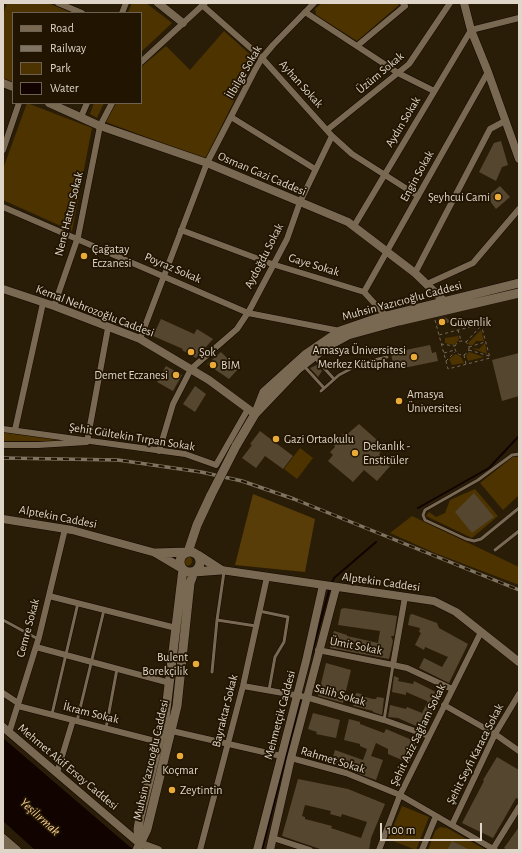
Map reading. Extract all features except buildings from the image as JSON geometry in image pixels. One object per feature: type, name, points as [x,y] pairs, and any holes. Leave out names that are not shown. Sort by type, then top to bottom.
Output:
[{"type":"main road","name":"Muhsin Yazıcıoğlu Caddesi","points":[[188,552],[197,524],[252,412],[264,392],[305,355],[340,331],[386,316],[519,283]]},
{"type":"main road","name":"Muhsin Yazıcıoğlu Caddesi","points":[[252,412],[303,365],[326,347],[348,335],[434,312],[519,293]]},
{"type":"main road","points":[[183,570],[180,560],[183,554],[188,552]]},
{"type":"main road","points":[[156,553],[193,552],[223,570]]},
{"type":"main road","points":[[156,553],[188,572],[223,570]]},
{"type":"main road","points":[[194,572],[200,564],[198,555]]},
{"type":"main road","name":"Muhsin Yazıcıoğlu Caddesi","points":[[138,847],[138,828],[140,817],[159,742],[170,683],[183,570]]},
{"type":"main road","name":"Muhsin Yazıcıoğlu Caddesi","points":[[138,847],[147,829],[172,731],[177,706],[190,584],[194,572]]},
{"type":"street","points":[[58,3],[80,12]]},
{"type":"street","points":[[158,3],[183,23]]},
{"type":"street","name":"İlbilge Sokak","points":[[140,339],[207,164],[231,117],[262,58],[314,3]]},
{"type":"street","points":[[357,46],[405,6],[403,3]]},
{"type":"street","name":"Üzüm Sokak","points":[[327,130],[410,64],[450,3]]},
{"type":"street","points":[[464,3],[471,30],[488,72],[519,159]]},
{"type":"street","points":[[142,61],[204,4]]},
{"type":"street","name":"Ayhan Sokak","points":[[204,4],[262,58],[332,136],[352,154],[418,196]]},
{"type":"street","points":[[305,12],[398,73],[434,91]]},
{"type":"street","points":[[471,30],[519,18]]},
{"type":"street","name":"Aydın Sokak","points":[[354,226],[471,30]]},
{"type":"street","name":"Engin Sokak","points":[[364,292],[488,72]]},
{"type":"street","points":[[3,150],[19,104]]},
{"type":"street","name":"Osman Gazi Caddesi","points":[[51,104],[100,126],[207,164],[354,226],[414,273],[445,302]]},
{"type":"street","points":[[81,117],[87,104]]},
{"type":"street","name":"Nene Hatun Sokak","points":[[54,306],[77,240],[100,126],[111,104]]},
{"type":"street","points":[[231,117],[315,169]]},
{"type":"street","points":[[414,273],[490,129],[506,121]]},
{"type":"street","name":"Aydoğdu Sokak","points":[[191,369],[237,329],[248,313],[272,264],[287,239],[300,202],[332,136]]},
{"type":"street","name":"Poyraz Sokak","points":[[3,207],[77,240],[164,275],[248,313],[340,331]]},
{"type":"street","points":[[427,284],[473,263],[519,209]]},
{"type":"street","name":"Gaye Sokak","points":[[181,230],[272,264],[364,292]]},
{"type":"street","name":"Kemal Nehrozoğlu Caddesi","points":[[3,289],[54,306],[140,339],[191,369],[252,412]]},
{"type":"street","points":[[364,292],[386,316]]},
{"type":"street","points":[[15,430],[43,303]]},
{"type":"street","points":[[3,445],[38,445],[87,442],[108,328]]},
{"type":"street","points":[[159,451],[173,404],[191,369]]},
{"type":"street","name":"Şehit Gültekin Tırpan Sokak","points":[[3,429],[87,442],[185,454],[216,465],[252,412]]},
{"type":"street","name":"Alptekin Caddesi","points":[[3,519],[65,529],[156,553]]},
{"type":"street","name":"Cemre Sokak","points":[[6,730],[18,705],[36,647],[65,529]]},
{"type":"street","name":"Alptekin Caddesi","points":[[223,570],[336,588],[434,601],[456,612],[519,662]]},
{"type":"street","name":"Bayraktar Sokak","points":[[200,850],[243,686],[267,577]]},
{"type":"street","name":"Mehmetçik Caddesi","points":[[258,850],[298,694],[322,585]]},
{"type":"street","name":"Mehmetçik Caddesi","points":[[270,850],[306,697],[336,588]]},
{"type":"street","points":[[49,596],[176,628]]},
{"type":"street","name":"Ümit Sokak","points":[[318,650],[393,665],[405,597]]},
{"type":"street","name":"Şehit Aziz Sağlam Sokak","points":[[379,850],[400,796],[481,632]]},
{"type":"street","points":[[36,647],[170,683]]},
{"type":"street","points":[[393,665],[407,668],[452,689]]},
{"type":"street","name":"Salih Sokak","points":[[243,686],[298,694],[384,720],[429,736]]},
{"type":"street","points":[[3,693],[18,705]]},
{"type":"street","name":"Şehit Seyfi Karaca Sokak","points":[[452,825],[495,734],[519,694]]},
{"type":"street","name":"İkram Sokak","points":[[18,705],[159,742]]},
{"type":"street","points":[[444,706],[495,734],[519,751]]},
{"type":"street","points":[[57,773],[75,720]]},
{"type":"street","name":"Mehmet Akif Ersoy Caddesi","points":[[6,730],[57,773],[138,847],[158,850]]},
{"type":"street","points":[[172,731],[281,756]]},
{"type":"street","name":"Rahmet Sokak","points":[[291,758],[346,773],[400,796],[494,849]]},
{"type":"street","points":[[494,849],[519,807]]},
{"type":"street","points":[[422,850],[436,816]]},
{"type":"street","points":[[3,838],[17,850]]},
{"type":"street","points":[[273,838],[310,850]]},
{"type":"street","points":[[3,847],[8,850]]},
{"type":"lane","points":[[314,357],[334,379]]},
{"type":"lane","points":[[303,365],[323,390],[339,374],[362,363],[387,357]]},
{"type":"lane","points":[[519,454],[512,454],[478,480],[425,510],[423,515],[425,520],[466,539],[474,541],[481,539],[519,508]]},
{"type":"lane","points":[[495,550],[519,531]]},
{"type":"lane","points":[[212,672],[216,620],[223,570]]},
{"type":"lane","points":[[52,714],[78,603]]},
{"type":"lane","points":[[75,720],[92,662],[104,610]]},
{"type":"lane","points":[[259,611],[288,618],[284,642],[275,657],[269,690]]},
{"type":"lane","points":[[3,620],[38,639]]},
{"type":"lane","points":[[216,620],[256,626]]},
{"type":"lane","points":[[384,720],[393,665]]},
{"type":"lane","points":[[106,728],[117,669]]},
{"type":"path","points":[[434,312],[448,369],[490,358],[490,356]]},
{"type":"path","points":[[439,335],[481,324],[481,326]]},
{"type":"path","points":[[481,326],[490,356]]},
{"type":"path","points":[[466,342],[481,326]]},
{"type":"path","points":[[458,330],[461,341]]},
{"type":"path","points":[[441,344],[455,346],[461,341]]},
{"type":"path","points":[[461,341],[466,342],[469,347],[469,350],[464,355]]},
{"type":"path","points":[[469,347],[486,341]]},
{"type":"path","points":[[455,346],[459,354],[464,355]]},
{"type":"path","points":[[444,353],[456,350]]},
{"type":"path","points":[[446,361],[456,350]]},
{"type":"path","points":[[469,350],[490,356]]},
{"type":"path","points":[[464,355],[467,364]]},
{"type":"green space","points":[[7,3],[48,3],[70,12],[12,12],[12,83],[3,79],[3,14]]},
{"type":"green space","points":[[132,3],[146,3],[172,23],[142,51],[142,12],[128,12]]},
{"type":"green space","points":[[322,3],[397,3],[399,5],[357,41],[316,15],[315,9]]},
{"type":"green space","points":[[224,31],[255,59],[205,159],[106,122],[115,104],[142,104],[142,66],[166,46],[190,70]]},
{"type":"green space","points":[[27,104],[92,128],[72,231],[3,200],[3,169]]},
{"type":"green space","points":[[94,104],[104,104],[97,118],[90,114]]},
{"type":"green space","points":[[481,330],[484,341],[476,341],[473,345],[469,345],[468,343]]},
{"type":"green space","points":[[458,336],[459,340],[454,345],[445,343],[445,338]]},
{"type":"green space","points":[[485,343],[487,354],[471,348],[479,349]]},
{"type":"green space","points":[[469,352],[484,357],[468,361],[466,356]]},
{"type":"green space","points":[[456,354],[461,357],[464,363],[452,365],[449,359]]},
{"type":"green space","points":[[3,432],[73,441],[3,441]]},
{"type":"green space","points":[[300,448],[313,458],[297,479],[284,469]]},
{"type":"green space","points":[[514,456],[519,457],[519,495],[503,510],[480,483]]},
{"type":"green space","points":[[475,489],[498,516],[472,538],[426,516],[429,512],[436,517],[445,513],[450,500]]},
{"type":"green space","points":[[412,516],[519,567],[519,585],[435,553],[390,533]]},
{"type":"green space","points":[[185,556],[189,556],[191,557],[191,565],[185,566],[182,563],[182,559]]},
{"type":"green space","points":[[402,806],[429,817],[416,850],[388,839]]},
{"type":"green space","points":[[440,827],[447,828],[486,850],[428,850],[435,831]]},
{"type":"shaded area","points":[[253,494],[315,519],[305,572],[235,565]]},
{"type":"water","name":"Yeşilırmak","points":[[3,738],[130,847],[137,850],[35,850],[3,821]]},
{"type":"waterway","points":[[418,508],[489,468],[519,436]]},
{"type":"waterway","points":[[332,583],[334,578],[376,542]]},
{"type":"waterway","points":[[311,656],[330,587]]},
{"type":"waterway","points":[[262,850],[300,701]]},
{"type":"railway","points":[[3,458],[118,460],[201,472],[242,481],[294,499],[519,590]]},
{"type":"place","name":"Şeyhcui Cami","points":[[498,197]]},
{"type":"place","name":"Çağatay Eczanesi","points":[[84,256]]},
{"type":"place","name":"Güvenlik","points":[[442,322]]},
{"type":"place","name":"Şok","points":[[191,352]]},
{"type":"place","name":"Amasya Üniversitesi Merkez Kütüphane","points":[[414,357]]},
{"type":"place","name":"BİM","points":[[213,365]]},
{"type":"place","name":"Demet Eczanesi","points":[[176,375]]},
{"type":"place","name":"Amasya Üniversitesi","points":[[399,401]]},
{"type":"place","name":"Gazi Ortaokulu","points":[[276,439]]},
{"type":"place","name":"Dekanlık - Enstitüler","points":[[355,453]]},
{"type":"place","name":"Bulent Borekçilik","points":[[196,664]]},
{"type":"place","name":"Koçmar","points":[[180,756]]},
{"type":"place","name":"Zeytintin","points":[[172,790]]}]
